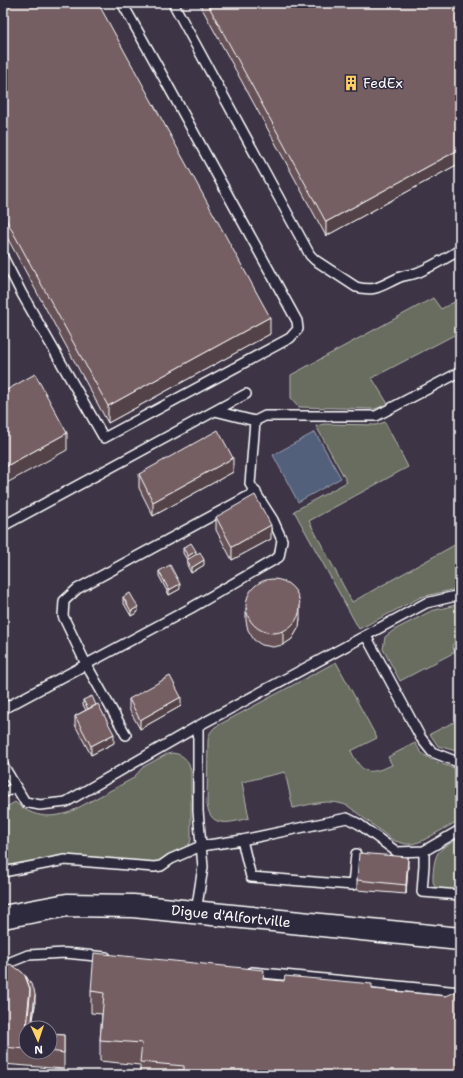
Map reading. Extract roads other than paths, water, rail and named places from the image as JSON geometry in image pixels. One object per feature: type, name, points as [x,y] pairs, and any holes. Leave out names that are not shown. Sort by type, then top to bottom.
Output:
[{"type":"street","name":"Digue d'Alfortville","points":[[3,917],[67,905],[133,906],[460,939]]},
{"type":"lane","points":[[3,257],[22,294],[104,438],[290,338],[298,329],[297,321],[122,3]]},
{"type":"lane","points":[[173,3],[310,255],[315,260],[356,286],[368,289],[379,287],[399,278],[418,273],[460,250]]},
{"type":"lane","points":[[215,411],[255,421],[265,416],[376,416],[460,372]]},
{"type":"lane","points":[[3,526],[246,394]]},
{"type":"lane","points":[[3,709],[191,608],[279,557],[282,540],[273,520],[250,484],[255,421]]},
{"type":"lane","points":[[126,735],[86,664],[63,616],[64,601],[77,589],[256,492]]},
{"type":"lane","points":[[3,765],[25,802],[40,805],[66,802],[198,726],[426,603],[460,595]]},
{"type":"lane","points":[[366,636],[421,738],[432,752],[460,763]]},
{"type":"lane","points":[[196,913],[203,867],[198,811],[198,726]]},
{"type":"lane","points":[[3,793],[16,787]]},
{"type":"lane","points":[[3,872],[65,860],[154,867],[161,866],[171,859],[201,846],[242,840],[347,818],[360,824],[397,852],[424,851],[460,830]]},
{"type":"lane","points":[[242,840],[251,877],[353,884],[356,854]]},
{"type":"lane","points":[[424,851],[422,892],[460,895]]},
{"type":"lane","points":[[3,965],[28,955],[64,953],[111,958]]},
{"type":"lane","points":[[244,971],[460,992]]},
{"type":"water","points":[[315,432],[341,478],[298,502],[273,455]]},
{"type":"place","name":"FedEx","points":[[351,83]]}]
